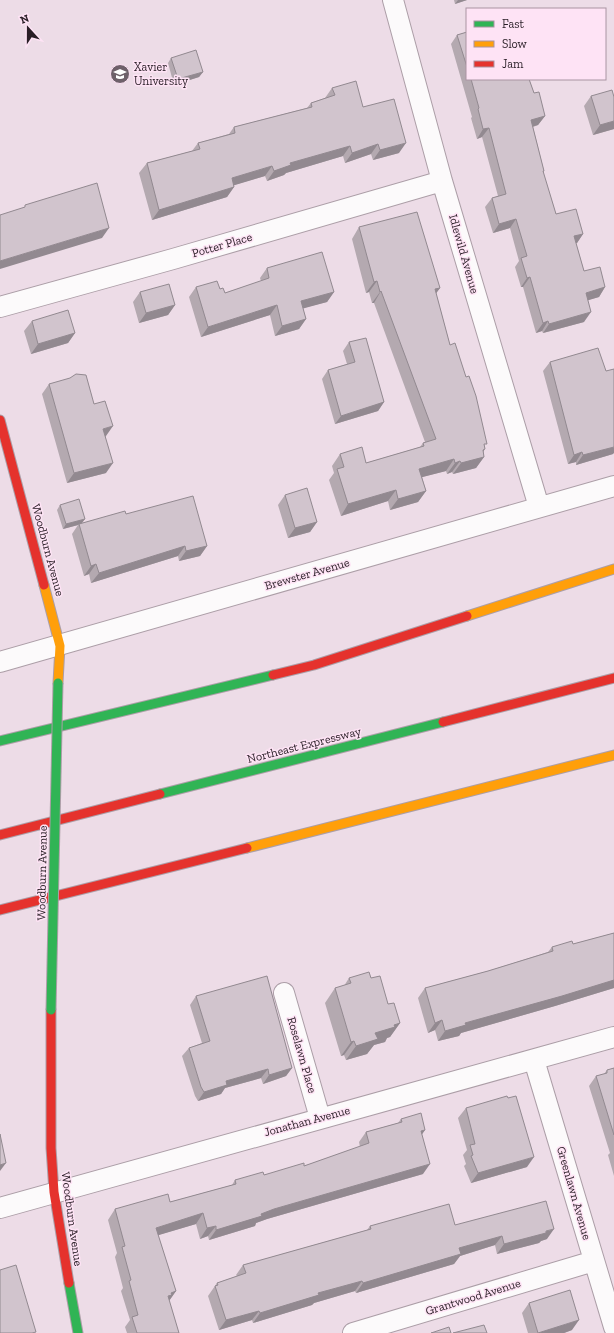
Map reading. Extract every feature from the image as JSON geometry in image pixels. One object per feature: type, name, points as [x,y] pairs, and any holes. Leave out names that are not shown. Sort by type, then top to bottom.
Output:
[{"type":"main road","name":"Woodburn Avenue","points":[[0,420],[60,646],[51,1010],[52,1148],[54,1192],[78,1333]]},
{"type":"main road","points":[[0,740],[314,665],[614,569]]},
{"type":"main road","name":"Northeast Expressway","points":[[0,835],[614,678]]},
{"type":"main road","points":[[0,910],[614,755]]},
{"type":"street","name":"Idlewild Avenue","points":[[393,0],[442,181],[539,507]]},
{"type":"street","name":"Potter Place","points":[[0,307],[173,259],[442,181]]},
{"type":"street","name":"Brewster Avenue","points":[[0,662],[614,486]]},
{"type":"street","name":"Roselawn Place","points":[[284,992],[320,1118]]},
{"type":"street","name":"Jonathan Avenue","points":[[0,1208],[614,1037]]},
{"type":"street","name":"Greenlawn Avenue","points":[[534,1060],[614,1327]]},
{"type":"street","name":"Grantwood Avenue","points":[[353,1333],[594,1261]]},
{"type":"building","points":[[466,32],[466,64],[457,35]]},
{"type":"building","points":[[196,50],[203,72],[178,79],[171,58]]},
{"type":"building","points":[[471,80],[529,80],[534,93],[539,92],[545,116],[531,120],[543,171],[556,214],[576,209],[583,234],[574,236],[584,271],[600,267],[605,287],[586,293],[591,312],[549,324],[548,321],[543,323],[530,277],[527,278],[521,258],[527,256],[516,219],[499,224],[492,198],[506,194],[489,128],[483,129]]},
{"type":"building","points":[[356,81],[363,107],[394,99],[406,143],[380,150],[378,144],[352,153],[350,146],[290,163],[291,165],[274,171],[272,166],[232,178],[234,187],[159,210],[147,163],[200,149],[198,143],[235,133],[234,127],[312,107],[311,103],[335,95],[332,88]]},
{"type":"building","points":[[612,90],[614,97],[614,121],[600,125],[591,96]]},
{"type":"building","points":[[97,183],[109,228],[0,261],[0,215],[25,207],[25,205]]},
{"type":"building","points":[[417,212],[440,288],[435,289],[450,345],[455,343],[466,377],[469,376],[476,396],[487,444],[484,444],[484,457],[461,463],[460,461],[455,463],[454,459],[419,469],[426,491],[398,499],[396,490],[348,504],[337,469],[344,467],[340,454],[362,447],[366,463],[424,446],[423,443],[436,439],[381,291],[380,292],[377,281],[374,282],[359,227]]},
{"type":"building","points":[[322,252],[334,292],[301,301],[306,319],[282,326],[277,305],[208,327],[196,287],[217,281],[220,289],[223,288],[225,293],[269,278],[267,268]]},
{"type":"building","points":[[169,284],[175,305],[146,313],[140,292]]},
{"type":"building","points":[[68,310],[75,333],[38,344],[32,321]]},
{"type":"building","points":[[366,338],[384,402],[341,416],[328,370],[355,362],[349,342]]},
{"type":"building","points":[[598,348],[606,371],[614,369],[614,447],[583,455],[582,452],[574,455],[550,362]]},
{"type":"building","points":[[76,374],[86,375],[94,404],[105,401],[113,426],[103,429],[113,463],[74,473],[49,384],[70,378]]},
{"type":"building","points":[[307,488],[317,522],[295,528],[285,495]]},
{"type":"building","points":[[193,496],[207,546],[186,551],[185,546],[99,573],[96,564],[91,566],[79,524],[125,511],[126,514]]},
{"type":"building","points":[[79,499],[85,519],[66,524],[60,505]]},
{"type":"building","points":[[614,933],[614,980],[465,1023],[466,1025],[445,1031],[442,1020],[435,1023],[425,988],[553,951],[552,947],[572,941],[573,944]]},
{"type":"building","points":[[369,972],[371,978],[380,976],[388,1004],[394,1003],[400,1023],[394,1025],[395,1027],[375,1033],[378,1039],[356,1046],[354,1041],[351,1042],[335,988],[351,983],[349,978]]},
{"type":"building","points":[[267,976],[292,1068],[269,1075],[268,1069],[226,1081],[227,1085],[204,1092],[201,1087],[189,1048],[210,1041],[196,996]]},
{"type":"building","points":[[614,1068],[614,1135],[596,1076],[607,1073],[607,1070]]},
{"type":"building","points":[[507,1096],[508,1098],[516,1096],[534,1157],[478,1173],[471,1156],[473,1155],[470,1145],[475,1144],[466,1108]]},
{"type":"building","points":[[421,1113],[425,1130],[421,1131],[430,1164],[274,1209],[261,1214],[262,1216],[216,1230],[216,1226],[207,1228],[203,1213],[156,1228],[176,1291],[171,1293],[172,1295],[168,1296],[179,1333],[137,1333],[132,1317],[138,1315],[129,1281],[131,1280],[122,1247],[125,1246],[115,1209],[168,1194],[170,1202],[236,1184],[235,1180],[263,1172],[264,1175],[304,1163],[304,1166],[369,1143],[366,1132],[402,1122],[401,1119]]},
{"type":"building","points":[[0,1134],[6,1163],[0,1165]]},
{"type":"building","points":[[546,1201],[554,1229],[546,1231],[546,1233],[504,1244],[502,1236],[459,1248],[461,1254],[363,1283],[362,1281],[318,1293],[319,1295],[260,1313],[259,1311],[226,1320],[215,1286],[218,1285],[217,1283],[246,1273],[243,1265],[371,1229],[370,1226],[449,1204],[455,1225]]},
{"type":"building","points":[[16,1265],[36,1332],[0,1333],[0,1270]]},
{"type":"building","points":[[570,1290],[579,1320],[538,1333],[529,1303]]},
{"type":"building","points":[[484,1325],[487,1333],[453,1333]]},
{"type":"building","points":[[449,1327],[451,1333],[431,1333]]},
{"type":"traffic: fast","points":[[0,741],[273,675]]},
{"type":"traffic: fast","points":[[51,1010],[58,683]]},
{"type":"traffic: fast","points":[[160,794],[443,722]]},
{"type":"traffic: fast","points":[[69,1283],[78,1333]]},
{"type":"traffic: slow","points":[[467,616],[614,569]]},
{"type":"traffic: slow","points":[[44,585],[60,646],[58,683]]},
{"type":"traffic: slow","points":[[247,848],[614,755]]},
{"type":"traffic: jam","points":[[0,420],[44,585]]},
{"type":"traffic: jam","points":[[273,675],[314,665],[467,616]]},
{"type":"traffic: jam","points":[[443,722],[614,678]]},
{"type":"traffic: jam","points":[[0,835],[160,794]]},
{"type":"traffic: jam","points":[[0,910],[247,848]]},
{"type":"traffic: jam","points":[[51,1010],[51,1148],[54,1192],[69,1283]]},
{"type":"place","name":"Xavier University","points":[[120,74]]}]
